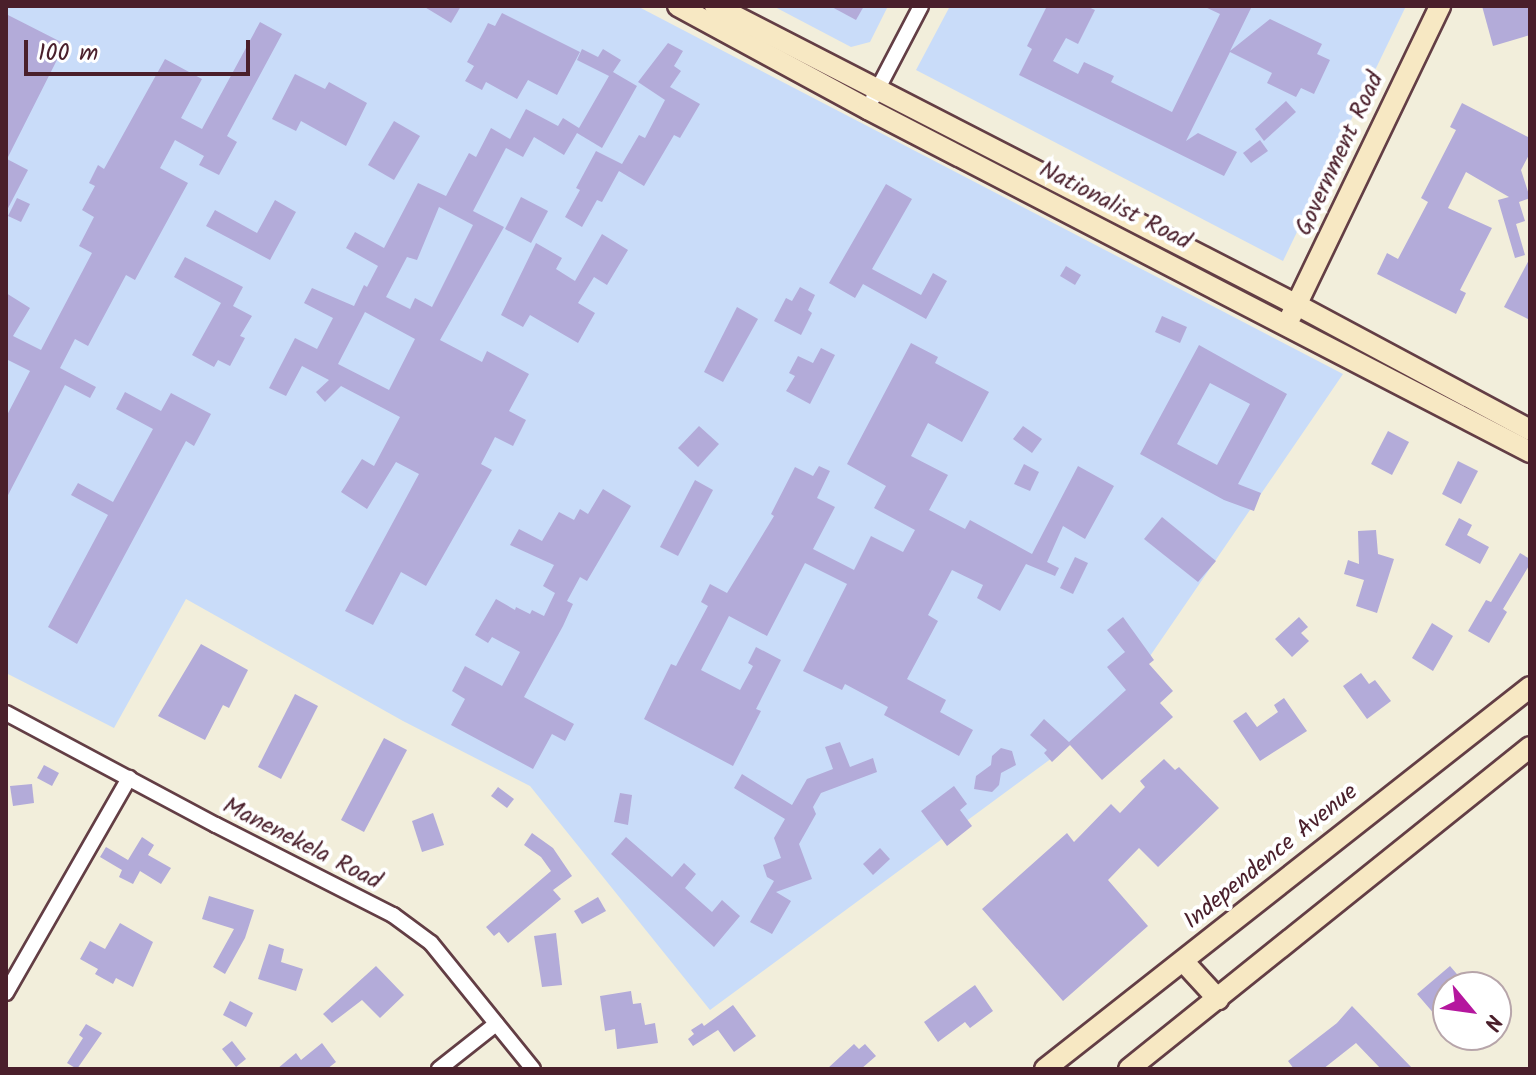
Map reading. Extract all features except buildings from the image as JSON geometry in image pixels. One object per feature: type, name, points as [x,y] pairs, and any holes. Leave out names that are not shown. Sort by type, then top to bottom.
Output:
[{"type":"main road","name":"Nationalist Road","points":[[678,6],[868,109],[1530,430]]},
{"type":"main road","name":"Nationalist Road","points":[[715,6],[1292,314],[1530,452]]},
{"type":"main road","name":"Government Road","points":[[1292,314],[1440,6]]},
{"type":"main road","name":"Independence Avenue","points":[[1045,1069],[1530,687]]},
{"type":"main road","points":[[1129,1069],[1530,747]]},
{"type":"main road","points":[[1183,961],[1218,999]]},
{"type":"street","points":[[868,109],[921,6]]},
{"type":"street","name":"Manenekela Road","points":[[6,713],[393,915],[431,943],[533,1069]]},
{"type":"street","points":[[6,993],[129,778]]},
{"type":"street","points":[[439,1069],[496,1024]]},
{"type":"shaded area","points":[[6,6],[637,6],[1343,374],[1109,716],[710,1010],[530,786],[403,721],[186,599],[114,728],[6,673]]},
{"type":"shaded area","points":[[773,6],[888,6],[870,42],[851,47]]},
{"type":"shaded area","points":[[950,6],[1406,6],[1283,261],[916,70]]}]
